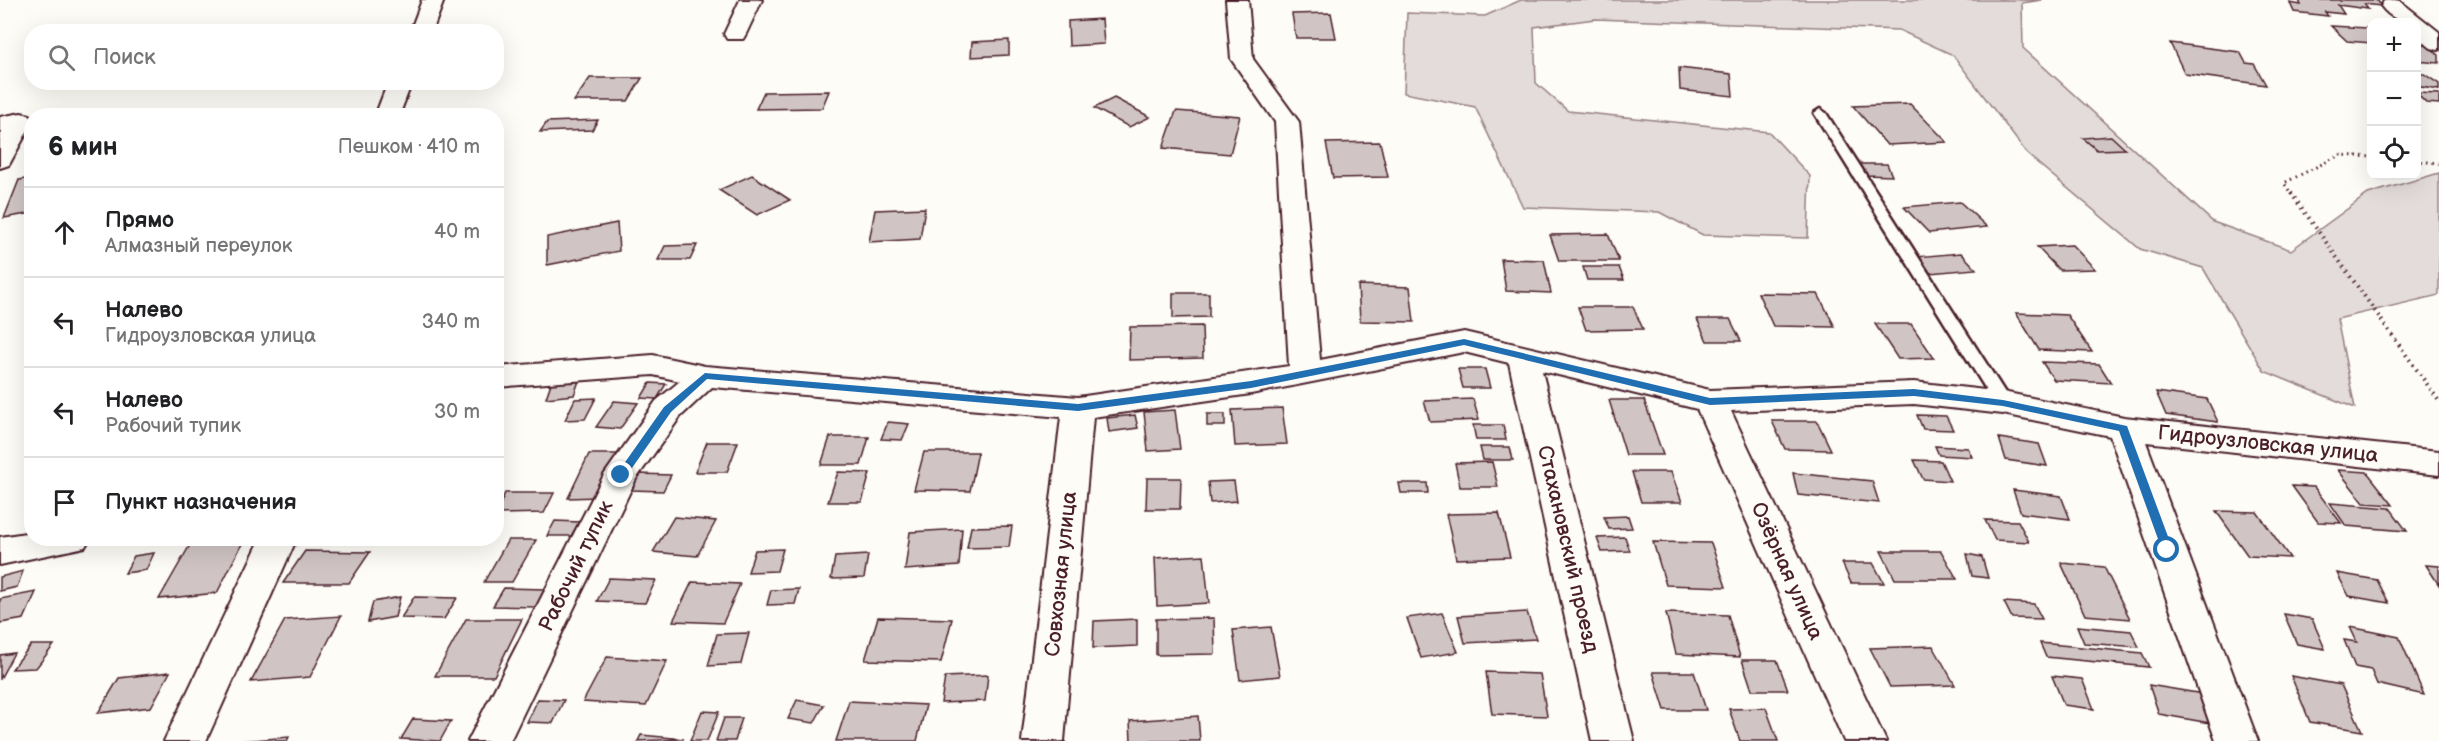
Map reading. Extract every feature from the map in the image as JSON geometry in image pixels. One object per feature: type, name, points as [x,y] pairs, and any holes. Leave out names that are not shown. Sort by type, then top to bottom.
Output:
[{"type":"street","points":[[424,24],[433,0]]},
{"type":"street","points":[[735,34],[751,0]]},
{"type":"street","points":[[1237,0],[1242,60],[1287,122],[1305,373]]},
{"type":"street","points":[[2392,6],[2407,18]]},
{"type":"street","points":[[2421,29],[2439,43]]},
{"type":"street","points":[[390,108],[397,90]]},
{"type":"street","points":[[0,124],[21,120],[0,160]]},
{"type":"street","name":"Гидроузловская улица","points":[[504,376],[653,365],[705,376],[1078,408],[1251,384],[1464,342],[1710,401],[1914,393],[2003,403],[2124,428],[2439,463]]},
{"type":"street","name":"Стахановский проезд","points":[[1523,357],[1613,741]]},
{"type":"street","name":"Рабочий тупик","points":[[489,741],[621,475],[668,409],[705,376]]},
{"type":"street","name":"Озёрная улица","points":[[1710,401],[1864,741]]},
{"type":"street","name":"Совхозная улица","points":[[1043,741],[1078,408]]},
{"type":"street","points":[[2124,428],[2237,741]]},
{"type":"street","points":[[0,551],[28,546]]},
{"type":"street","points":[[185,741],[275,546]]},
{"type":"lane","points":[[1821,113],[2003,403]]},
{"type":"path","points":[[2367,157],[2340,155],[2284,183],[2439,401]]},
{"type":"path","points":[[2421,161],[2439,163]]},
{"type":"shaded area","points":[[1521,0],[2042,0],[2022,3],[2023,48],[2213,222],[2291,250],[2368,194],[2439,173],[2439,295],[2337,319],[2355,408],[2264,371],[2203,268],[2140,249],[2028,155],[1953,55],[1899,30],[1595,19],[1534,27],[1536,83],[1568,111],[1769,132],[1810,176],[1808,238],[1703,235],[1659,212],[1523,207],[1475,107],[1404,93],[1407,13],[1485,16]]},
{"type":"building","points":[[2299,0],[2373,0],[2378,1],[2381,6],[2364,4],[2368,9],[2338,5],[2344,14],[2325,12],[2328,16],[2294,12],[2290,3],[2301,5]]},
{"type":"building","points":[[1331,13],[1336,38],[1296,38],[1292,14]]},
{"type":"building","points":[[1102,19],[1104,44],[1069,46],[1068,21]]},
{"type":"building","points":[[2331,26],[2367,28],[2367,43],[2347,41]]},
{"type":"building","points":[[1009,40],[1009,55],[971,57],[972,42]]},
{"type":"building","points":[[2421,42],[2439,55],[2439,63],[2421,61]]},
{"type":"building","points":[[2170,43],[2240,52],[2246,63],[2254,64],[2266,85],[2185,74]]},
{"type":"building","points":[[1679,68],[1731,74],[1733,96],[1680,90]]},
{"type":"building","points":[[2421,74],[2439,84],[2439,90],[2421,87]]},
{"type":"building","points":[[590,78],[642,78],[628,101],[574,101]]},
{"type":"building","points":[[829,91],[822,108],[756,109],[764,92]]},
{"type":"building","points":[[2421,93],[2439,94],[2439,104],[2426,103],[2421,98]]},
{"type":"building","points":[[1114,98],[1150,117],[1129,127],[1094,108]]},
{"type":"building","points":[[1910,104],[1947,142],[1887,145],[1853,106]]},
{"type":"building","points":[[1176,111],[1240,116],[1230,154],[1163,148]]},
{"type":"building","points":[[598,120],[592,130],[540,132],[547,122]]},
{"type":"building","points":[[2111,136],[2125,149],[2097,150],[2083,138]]},
{"type":"building","points":[[1380,142],[1388,177],[1333,178],[1326,143]]},
{"type":"building","points":[[1857,164],[1887,164],[1892,176],[1866,175]]},
{"type":"building","points":[[752,175],[790,200],[757,215],[719,190]]},
{"type":"building","points":[[24,179],[24,214],[4,218],[19,180]]},
{"type":"building","points":[[1960,202],[1987,227],[1929,233],[1904,207]]},
{"type":"building","points":[[925,208],[920,239],[869,242],[875,210]]},
{"type":"building","points":[[617,223],[619,251],[547,265],[547,237]]},
{"type":"building","points":[[1608,234],[1619,261],[1559,261],[1550,235]]},
{"type":"building","points":[[697,245],[690,260],[658,260],[665,246]]},
{"type":"building","points":[[2072,245],[2095,269],[2059,270],[2037,247]]},
{"type":"building","points":[[1961,253],[1976,269],[1929,273],[1915,257]]},
{"type":"building","points":[[1501,259],[1544,260],[1551,293],[1506,291]]},
{"type":"building","points":[[1583,267],[1619,267],[1624,280],[1587,280]]},
{"type":"building","points":[[1358,285],[1410,287],[1414,322],[1360,321]]},
{"type":"building","points":[[1173,293],[1209,293],[1209,317],[1173,318]]},
{"type":"building","points":[[1758,293],[1818,294],[1835,327],[1773,326]]},
{"type":"building","points":[[1578,307],[1633,307],[1643,329],[1586,330]]},
{"type":"building","points":[[2016,313],[2067,315],[2092,352],[2039,350]]},
{"type":"building","points":[[1697,319],[1730,319],[1741,341],[1707,341]]},
{"type":"building","points":[[1875,324],[1911,324],[1934,358],[1898,359]]},
{"type":"building","points":[[1202,326],[1203,358],[1129,360],[1130,327]]},
{"type":"building","points":[[2042,362],[2099,364],[2111,383],[2054,380]]},
{"type":"building","points":[[1458,369],[1485,369],[1490,388],[1463,388]]},
{"type":"building","points":[[580,378],[574,395],[546,398],[552,380]]},
{"type":"building","points":[[650,383],[666,384],[657,399],[641,398]]},
{"type":"building","points":[[2156,392],[2207,399],[2218,422],[2166,415]]},
{"type":"building","points":[[596,398],[585,419],[565,420],[575,399]]},
{"type":"building","points":[[1473,399],[1479,420],[1430,422],[1424,401]]},
{"type":"building","points":[[1609,400],[1644,400],[1663,455],[1626,455]]},
{"type":"building","points":[[614,401],[638,403],[620,429],[596,427]]},
{"type":"building","points":[[1282,408],[1287,444],[1235,446],[1232,410]]},
{"type":"building","points":[[1175,410],[1180,449],[1148,451],[1144,412]]},
{"type":"building","points":[[1207,414],[1225,414],[1225,426],[1207,426]]},
{"type":"building","points":[[1135,415],[1138,428],[1109,432],[1107,418]]},
{"type":"building","points":[[1917,415],[1946,416],[1953,430],[1923,429]]},
{"type":"building","points":[[1772,421],[1817,421],[1831,450],[1785,449]]},
{"type":"building","points":[[888,422],[909,424],[902,440],[881,439]]},
{"type":"building","points":[[1473,425],[1503,425],[1506,440],[1476,440]]},
{"type":"building","points":[[830,437],[869,437],[861,465],[821,465]]},
{"type":"building","points":[[1999,438],[2039,444],[2047,466],[2006,460]]},
{"type":"building","points":[[707,442],[738,442],[727,472],[695,472]]},
{"type":"building","points":[[1935,446],[1968,448],[1972,457],[1939,455]]},
{"type":"building","points":[[1480,447],[1510,447],[1513,460],[1483,460]]},
{"type":"building","points":[[924,452],[978,452],[970,491],[914,490]]},
{"type":"building","points":[[589,454],[619,454],[598,497],[568,498]]},
{"type":"building","points":[[1914,460],[1941,461],[1950,481],[1923,479]]},
{"type":"building","points":[[1492,462],[1498,487],[1460,487],[1455,463]]},
{"type":"building","points":[[2338,470],[2367,472],[2393,505],[2364,503]]},
{"type":"building","points":[[838,472],[870,473],[862,502],[828,502]]},
{"type":"building","points":[[1632,472],[1671,472],[1682,502],[1641,502]]},
{"type":"building","points":[[1793,473],[1872,481],[1879,503],[1798,495]]},
{"type":"building","points":[[639,474],[671,475],[663,491],[631,490]]},
{"type":"building","points":[[1147,478],[1181,478],[1180,509],[1146,509]]},
{"type":"building","points":[[1234,481],[1237,501],[1210,503],[1208,482]]},
{"type":"building","points":[[1399,483],[1427,483],[1428,493],[1401,493]]},
{"type":"building","points":[[2292,486],[2314,487],[2341,523],[2318,522]]},
{"type":"building","points":[[2013,490],[2061,496],[2070,519],[2021,513]]},
{"type":"building","points":[[505,493],[554,493],[544,513],[504,514]]},
{"type":"building","points":[[2330,503],[2390,508],[2407,531],[2346,526]]},
{"type":"building","points":[[2216,511],[2257,512],[2290,558],[2248,556]]},
{"type":"building","points":[[1499,513],[1510,557],[1456,559],[1446,514]]},
{"type":"building","points":[[1628,516],[1632,528],[1609,529],[1604,517]]},
{"type":"building","points":[[674,517],[716,521],[697,556],[653,552]]},
{"type":"building","points":[[1985,520],[2018,521],[2029,542],[1995,540]]},
{"type":"building","points":[[555,521],[579,522],[571,536],[547,536]]},
{"type":"building","points":[[1012,526],[1009,547],[967,548],[971,527]]},
{"type":"building","points":[[962,529],[959,566],[905,570],[910,532]]},
{"type":"building","points":[[1625,537],[1630,551],[1602,552],[1597,538]]},
{"type":"building","points":[[508,540],[536,540],[512,582],[484,582]]},
{"type":"building","points":[[1653,542],[1711,543],[1726,587],[1666,585]]},
{"type":"building","points":[[189,546],[241,546],[217,593],[159,599]]},
{"type":"building","points":[[783,549],[777,571],[748,572],[755,550]]},
{"type":"building","points":[[305,551],[370,552],[349,583],[283,583]]},
{"type":"building","points":[[1881,551],[1941,551],[1957,579],[1895,579]]},
{"type":"building","points":[[154,553],[146,570],[125,573],[134,556]]},
{"type":"building","points":[[1967,554],[1982,557],[1988,578],[1972,576]]},
{"type":"building","points":[[868,555],[864,578],[831,579],[835,557]]},
{"type":"building","points":[[1204,555],[1209,603],[1157,606],[1155,558]]},
{"type":"building","points":[[1842,563],[1873,563],[1884,583],[1851,583]]},
{"type":"building","points":[[2061,563],[2104,567],[2130,619],[2085,615]]},
{"type":"building","points":[[2426,565],[2439,566],[2439,585]]},
{"type":"building","points":[[23,571],[17,587],[0,591],[0,577]]},
{"type":"building","points":[[2337,573],[2377,580],[2389,603],[2349,596]]},
{"type":"building","points":[[609,578],[656,580],[645,603],[597,601]]},
{"type":"building","points":[[692,582],[740,584],[723,623],[673,621]]},
{"type":"building","points":[[504,588],[545,589],[536,607],[493,606]]},
{"type":"building","points":[[799,589],[795,604],[767,605],[771,590]]},
{"type":"building","points":[[36,592],[24,619],[0,623],[0,599]]},
{"type":"building","points":[[400,597],[395,617],[368,622],[373,602]]},
{"type":"building","points":[[414,597],[457,598],[444,619],[401,618]]},
{"type":"building","points":[[2004,602],[2034,604],[2042,619],[2012,618]]},
{"type":"building","points":[[1527,612],[1536,639],[1465,643],[1458,616]]},
{"type":"building","points":[[1442,613],[1458,652],[1421,658],[1407,618]]},
{"type":"building","points":[[1666,613],[1728,615],[1740,657],[1676,654]]},
{"type":"building","points":[[2284,614],[2312,619],[2325,649],[2297,644]]},
{"type":"building","points":[[341,616],[310,677],[251,682],[285,620]]},
{"type":"building","points":[[878,617],[952,619],[941,662],[865,660]]},
{"type":"building","points":[[1214,618],[1215,654],[1156,655],[1156,619]]},
{"type":"building","points":[[466,619],[522,619],[494,676],[435,676]]},
{"type":"building","points":[[1137,619],[1137,646],[1093,648],[1094,621]]},
{"type":"building","points":[[2077,626],[2131,631],[2139,647],[2084,643]]},
{"type":"building","points":[[1271,627],[1280,676],[1240,680],[1233,630]]},
{"type":"building","points":[[2350,627],[2399,637],[2424,695],[2377,684],[2371,670],[2355,667],[2344,640],[2357,642]]},
{"type":"building","points":[[749,633],[741,664],[708,666],[717,634]]},
{"type":"building","points":[[2040,643],[2142,653],[2149,667],[2046,657]]},
{"type":"building","points":[[31,645],[54,645],[36,668],[12,669]]},
{"type":"building","points":[[1933,646],[1955,685],[1890,687],[1870,648]]},
{"type":"building","points":[[14,653],[0,679],[0,655]]},
{"type":"building","points":[[607,657],[667,661],[646,706],[583,702]]},
{"type":"building","points":[[1742,660],[1777,660],[1788,690],[1752,690]]},
{"type":"building","points":[[170,672],[151,707],[98,713],[119,678]]},
{"type":"building","points":[[1486,672],[1540,674],[1547,716],[1492,714]]},
{"type":"building","points":[[1653,672],[1694,672],[1706,710],[1665,710]]},
{"type":"building","points":[[988,675],[985,701],[941,703],[945,677]]},
{"type":"building","points":[[2052,676],[2082,679],[2094,709],[2064,705]]},
{"type":"building","points":[[2291,676],[2341,685],[2362,731],[2310,722]]},
{"type":"building","points":[[2149,685],[2209,695],[2221,725],[2159,714]]},
{"type":"building","points":[[538,699],[564,700],[553,723],[527,722]]},
{"type":"building","points":[[797,700],[824,705],[814,723],[788,719]]},
{"type":"building","points":[[849,701],[926,705],[917,741],[836,741]]},
{"type":"building","points":[[1766,708],[1778,741],[1740,741],[1729,709]]},
{"type":"building","points":[[702,711],[719,712],[707,741],[690,741]]},
{"type":"building","points":[[1198,716],[1200,741],[1131,741],[1130,721]]},
{"type":"building","points":[[724,718],[742,718],[735,741],[716,741]]},
{"type":"building","points":[[413,719],[451,721],[440,741],[401,739]]},
{"type":"building","points":[[641,735],[684,739],[638,741]]},
{"type":"building","points":[[289,737],[287,741],[240,741]]},
{"type":"route","points":[[621,475],[668,409],[705,376],[1078,408],[1251,384],[1464,342],[1710,401],[1914,393],[2003,403],[2124,428],[2167,550]]}]
